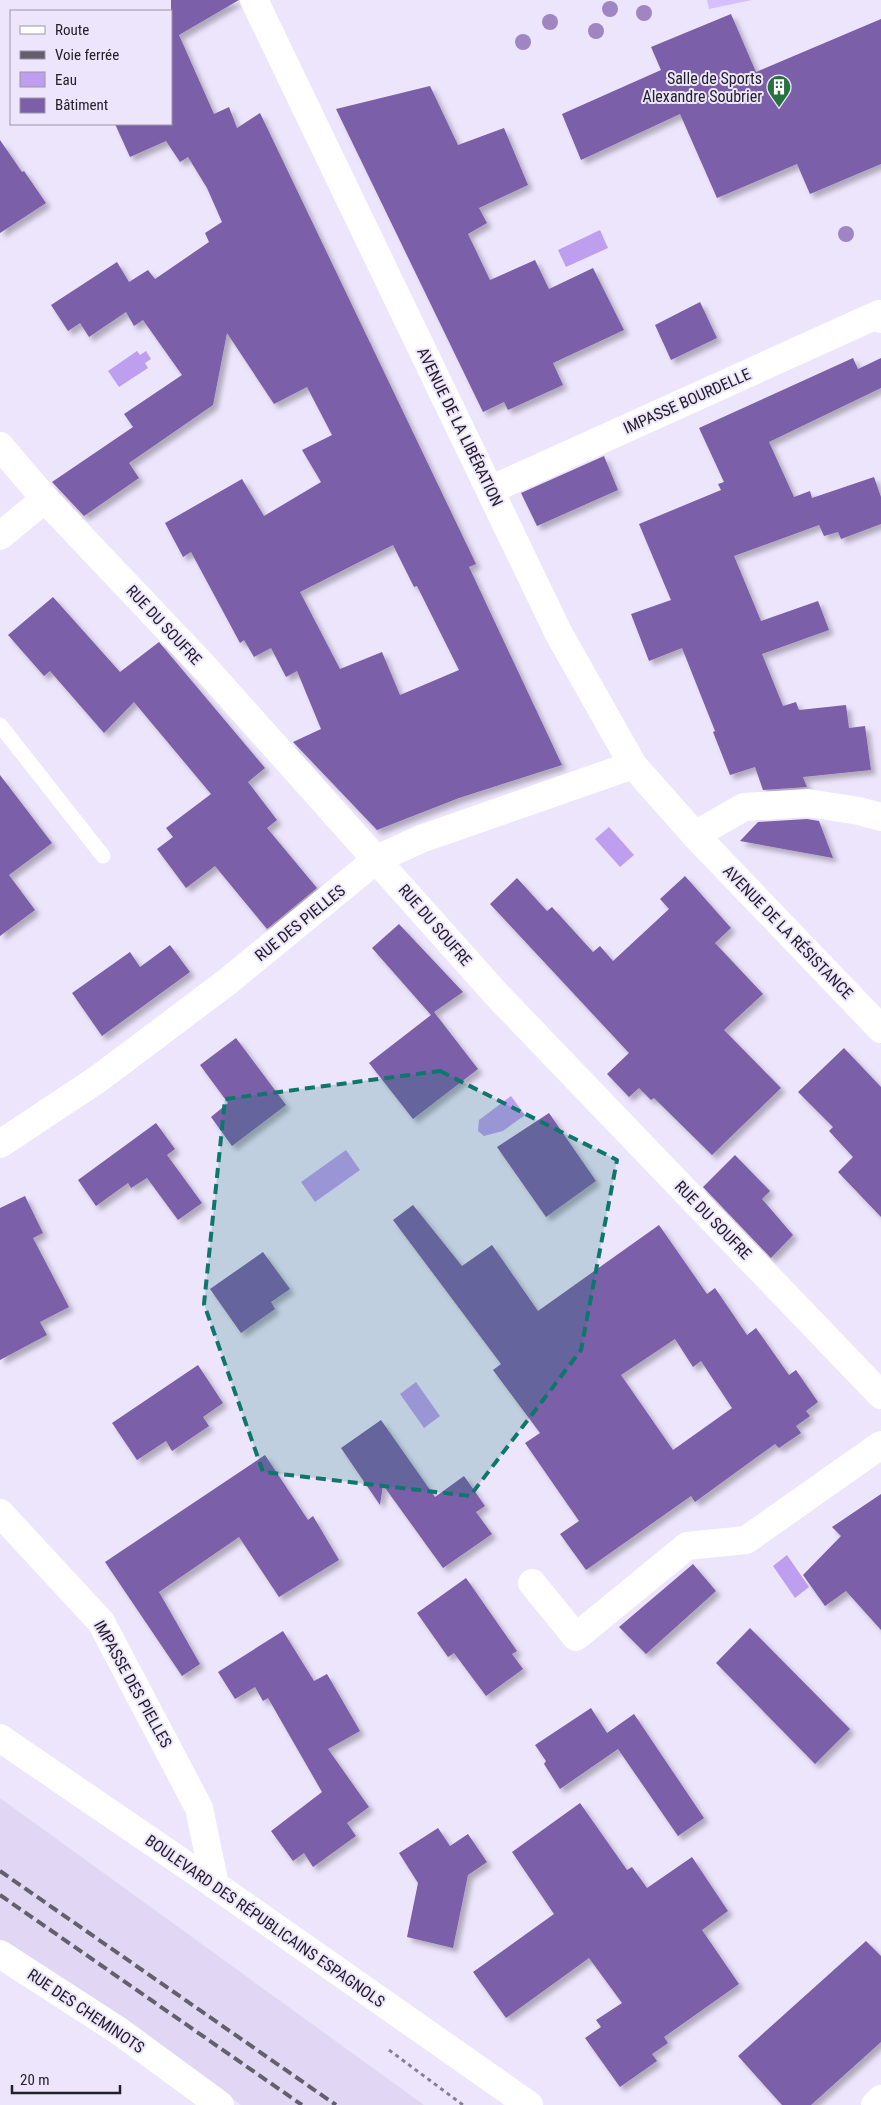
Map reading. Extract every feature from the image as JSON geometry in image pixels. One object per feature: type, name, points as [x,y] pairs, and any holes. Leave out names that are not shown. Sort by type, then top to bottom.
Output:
[{"type":"street","name":"AVENUE DE LA LIBÉRATION","points":[[254,0],[559,634],[632,765],[695,835]]},
{"type":"street","name":"IMPASSE BOURDELLE","points":[[490,490],[879,314],[881,319]]},
{"type":"street","name":"RUE DU SOUFRE","points":[[0,446],[45,499],[206,669],[497,995],[881,1395]]},
{"type":"street","points":[[0,536],[45,499]]},
{"type":"street","name":"RUE DES PIELLES","points":[[0,1144],[113,1068],[227,982],[377,859],[421,839],[632,765]]},
{"type":"street","points":[[695,835],[744,807],[808,803],[859,811],[881,817]]},
{"type":"street","name":"AVENUE DE LA RÉSISTANCE","points":[[695,835],[881,1029]]},
{"type":"street","points":[[532,1583],[576,1638],[687,1546],[746,1540],[881,1445]]},
{"type":"street","name":"IMPASSE DES PIELLES","points":[[0,1513],[101,1622],[199,1808],[215,1885]]},
{"type":"street","name":"BOULEVARD DES RÉPUBLICAINS ESPAGNOLS","points":[[0,1738],[215,1885],[529,2105]]},
{"type":"street","name":"RUE DES CHEMINOTS","points":[[0,1954],[119,2031],[220,2105]]},
{"type":"street","points":[[875,2105],[881,2100]]},
{"type":"lane","points":[[0,725],[104,856]]},
{"type":"highlighted area","points":[[440,1071],[617,1160],[581,1350],[470,1496],[263,1472],[204,1304],[225,1099]]},
{"type":"shaded area","points":[[707,0],[752,0],[709,9]]},
{"type":"shaded area","points":[[0,1798],[424,2105],[241,2105],[174,2057],[0,1942]]},
{"type":"water","points":[[600,230],[608,248],[566,267],[558,250]]},
{"type":"water","points":[[137,351],[140,355],[146,351],[151,359],[145,363],[148,368],[119,387],[108,371]]},
{"type":"water","points":[[609,827],[634,855],[620,867],[595,839]]},
{"type":"water","points":[[511,1096],[525,1115],[503,1131],[484,1136],[478,1131],[479,1120]]},
{"type":"water","points":[[346,1150],[360,1170],[315,1202],[301,1182]]},
{"type":"water","points":[[416,1382],[440,1416],[424,1428],[400,1394]]},
{"type":"water","points":[[787,1555],[809,1587],[795,1598],[773,1566]]},
{"type":"building","points":[[171,0],[239,0],[179,35],[214,114],[229,107],[237,128],[260,113],[476,564],[469,567],[562,765],[459,798],[377,830],[293,742],[321,729],[297,671],[286,677],[271,648],[254,657],[244,640],[240,643],[191,552],[183,557],[165,523],[242,479],[264,516],[321,482],[302,450],[332,435],[307,387],[274,404],[227,333],[213,405],[129,463],[139,478],[84,516],[52,482],[133,427],[124,414],[182,375],[143,320],[134,326],[126,312],[89,337],[80,323],[68,331],[51,305],[117,262],[129,282],[148,270],[155,279],[209,242],[205,233],[222,222],[207,188],[188,157],[180,162],[166,141],[130,157],[115,125],[172,125]],"holes":[[[393,545],[414,587],[417,586],[459,670],[400,695],[382,652],[340,669],[300,592]]]},
{"type":"building","name":"Salle de Sports Alexandre Soubrier","points":[[731,14],[756,72],[881,19],[881,164],[810,194],[797,164],[717,198],[680,114],[581,160],[562,114],[661,70],[651,47]]},
{"type":"building","points":[[430,86],[458,145],[504,128],[528,185],[479,208],[487,223],[468,234],[490,280],[535,260],[549,289],[593,268],[624,330],[553,363],[563,385],[508,410],[504,402],[483,412],[336,109]]},
{"type":"building","points":[[0,140],[46,203],[0,233]]},
{"type":"building","points":[[700,302],[717,338],[671,360],[655,325]]},
{"type":"building","points":[[853,358],[858,369],[881,358],[881,388],[769,442],[794,497],[810,491],[812,498],[874,477],[881,497],[881,524],[841,539],[838,532],[824,536],[819,525],[734,556],[761,621],[818,601],[829,630],[762,654],[783,706],[796,702],[799,710],[846,705],[849,728],[865,726],[871,770],[803,777],[807,787],[763,790],[755,767],[730,775],[713,732],[715,731],[682,648],[649,661],[631,614],[671,600],[639,524],[721,490],[718,484],[724,482],[699,428]]},
{"type":"building","points":[[604,456],[618,490],[537,526],[521,493]]},
{"type":"building","points":[[53,597],[120,672],[159,642],[265,768],[248,782],[277,820],[267,828],[317,888],[267,929],[215,866],[186,888],[157,849],[173,837],[166,828],[211,794],[134,702],[104,733],[50,671],[44,676],[8,635]]},
{"type":"building","points":[[0,775],[52,843],[9,875],[35,910],[0,936]]},
{"type":"building","points":[[807,819],[819,821],[833,858],[740,841],[758,822]]},
{"type":"building","points":[[685,876],[731,928],[715,943],[763,994],[724,1030],[781,1088],[712,1155],[654,1098],[651,1100],[639,1088],[629,1097],[607,1074],[629,1053],[490,904],[517,878],[547,911],[552,907],[593,952],[600,946],[613,961],[669,909],[660,899]]},
{"type":"building","points":[[399,924],[463,992],[434,1012],[478,1069],[413,1119],[369,1063],[431,1015],[372,948]]},
{"type":"building","points":[[170,945],[190,972],[102,1036],[72,993],[130,952],[140,967]]},
{"type":"building","points":[[236,1038],[286,1105],[232,1146],[211,1117],[228,1103],[200,1065]]},
{"type":"building","points":[[844,1048],[881,1087],[881,1217],[838,1172],[853,1157],[829,1131],[833,1127],[798,1092]]},
{"type":"building","points":[[549,1113],[596,1181],[546,1217],[497,1147]]},
{"type":"building","points":[[156,1123],[175,1149],[167,1155],[202,1203],[178,1220],[147,1178],[131,1188],[128,1183],[96,1206],[78,1180]]},
{"type":"building","points":[[735,1155],[770,1191],[762,1199],[793,1235],[771,1258],[703,1187]]},
{"type":"building","points":[[25,1196],[43,1233],[33,1238],[69,1307],[40,1322],[47,1335],[0,1360],[0,1208]]},
{"type":"building","points":[[413,1205],[462,1266],[492,1245],[538,1311],[659,1225],[707,1294],[715,1288],[747,1335],[756,1328],[789,1375],[796,1370],[818,1402],[806,1411],[810,1416],[796,1426],[801,1433],[779,1448],[775,1444],[695,1502],[691,1496],[586,1570],[560,1534],[579,1521],[525,1443],[540,1433],[493,1370],[501,1364],[393,1220]],"holes":[[[675,1339],[693,1367],[701,1361],[732,1408],[673,1450],[621,1375]]]},
{"type":"building","points":[[263,1252],[290,1289],[271,1302],[275,1309],[241,1333],[210,1289]]},
{"type":"building","points":[[198,1365],[223,1403],[203,1417],[209,1426],[172,1451],[166,1441],[137,1460],[112,1423]]},
{"type":"building","points":[[381,1420],[435,1497],[464,1476],[485,1506],[476,1512],[492,1534],[443,1568],[383,1485],[380,1505],[341,1448]]},
{"type":"building","points":[[265,1455],[308,1520],[313,1516],[339,1560],[279,1597],[239,1537],[159,1592],[200,1664],[182,1676],[105,1562]]},
{"type":"building","points":[[881,1494],[881,1630],[846,1591],[825,1606],[803,1575],[841,1536],[832,1527]]},
{"type":"building","points":[[693,1564],[716,1591],[646,1654],[619,1627]]},
{"type":"building","points":[[466,1578],[517,1651],[512,1654],[523,1669],[486,1696],[454,1653],[448,1657],[417,1613]]},
{"type":"building","points":[[750,1628],[850,1729],[815,1764],[716,1663]]},
{"type":"building","points":[[283,1631],[314,1681],[327,1674],[360,1731],[328,1749],[369,1807],[347,1823],[356,1836],[313,1867],[304,1853],[293,1861],[271,1831],[322,1792],[268,1698],[263,1701],[255,1687],[235,1699],[218,1672]]},
{"type":"building","points":[[591,1708],[607,1733],[634,1714],[704,1818],[678,1836],[618,1749],[560,1789],[544,1764],[546,1761],[535,1745]]},
{"type":"building","points":[[580,1803],[627,1870],[632,1867],[647,1888],[692,1857],[728,1911],[702,1930],[739,1984],[664,2037],[668,2043],[652,2054],[657,2061],[620,2087],[585,2038],[601,2027],[596,2020],[622,2003],[589,1958],[506,2018],[473,1972],[554,1914],[512,1852]]},
{"type":"building","points":[[438,1828],[450,1846],[468,1834],[487,1862],[468,1875],[453,1948],[407,1937],[418,1883],[399,1853]]},
{"type":"building","points":[[866,1941],[881,1956],[881,2042],[811,2105],[782,2105],[738,2056]]},
{"type":"railway","points":[[0,1871],[336,2105]]},
{"type":"railway","points":[[0,1895],[302,2105]]},
{"type":"place","name":"Salle de Sports Alexandre Soubrier","points":[[779,108]]}]
